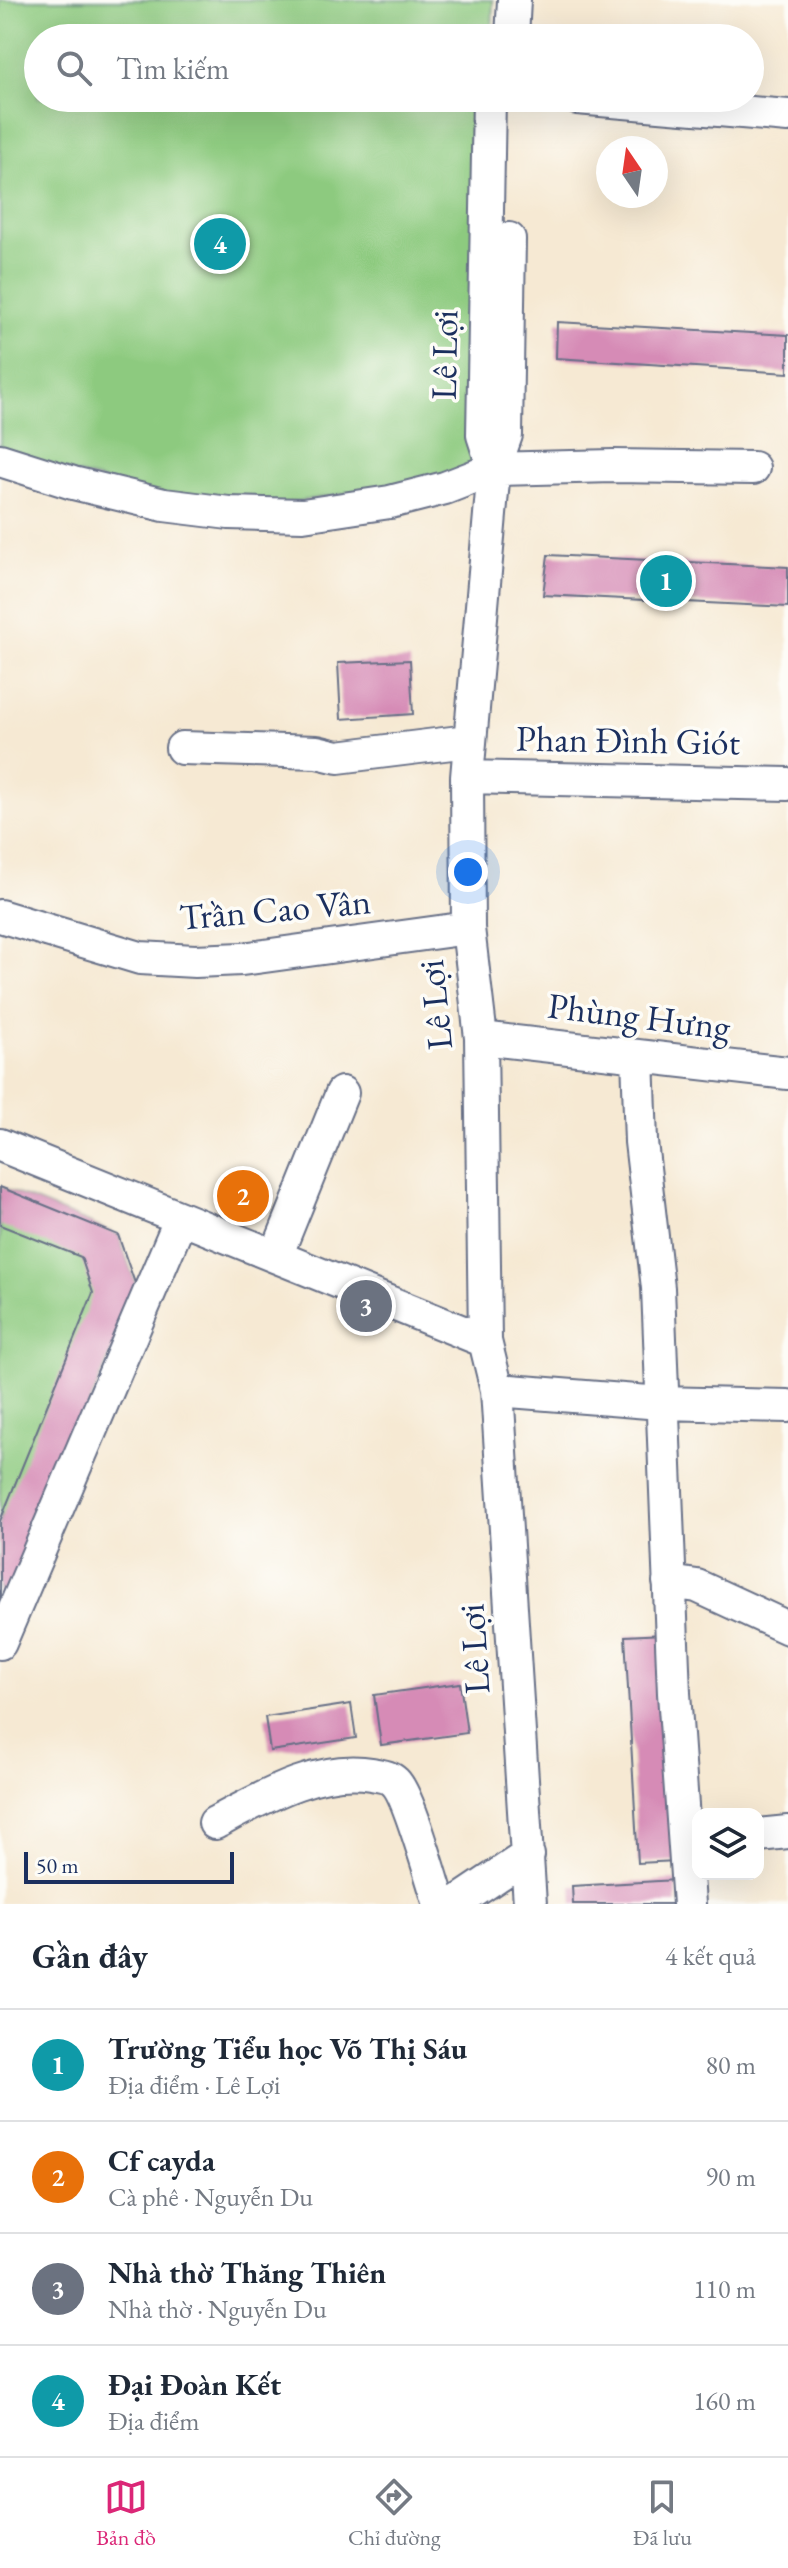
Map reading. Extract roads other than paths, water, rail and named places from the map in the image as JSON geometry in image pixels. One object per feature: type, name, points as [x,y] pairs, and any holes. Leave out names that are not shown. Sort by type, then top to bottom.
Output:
[{"type":"street","points":[[491,24],[492,0]]},
{"type":"street","points":[[513,24],[514,0]]},
{"type":"street","name":"Lê Lợi","points":[[489,112],[483,435],[494,469],[468,741],[468,928],[481,1038],[485,1341],[497,1390],[530,1904]]},
{"type":"street","points":[[494,469],[506,435],[510,112]]},
{"type":"street","points":[[741,112],[788,116]]},
{"type":"street","points":[[0,460],[73,483],[164,505],[229,513],[289,515],[390,502],[445,488],[494,469],[613,466],[753,468]]},
{"type":"street","points":[[182,748],[317,752],[338,757],[468,741]]},
{"type":"street","name":"Phan Đình Giót","points":[[467,777],[788,784]]},
{"type":"street","name":"Trần Cao Vân","points":[[0,916],[140,958],[195,961],[242,959],[468,928]]},
{"type":"street","name":"Phùng Hưng","points":[[481,1038],[788,1073]]},
{"type":"street","points":[[638,1056],[641,1142],[658,1288],[669,1582],[692,1837],[689,1904]]},
{"type":"street","points":[[276,1256],[342,1093]]},
{"type":"street","points":[[0,1145],[485,1341]]},
{"type":"street","points":[[0,1643],[181,1218]]},
{"type":"street","points":[[497,1390],[661,1403],[788,1406]]},
{"type":"street","points":[[669,1582],[697,1586],[788,1628]]},
{"type":"street","points":[[215,1823],[273,1792],[321,1777],[363,1773],[389,1777],[403,1792],[440,1904]]},
{"type":"street","points":[[764,1834],[788,1832]]},
{"type":"street","points":[[455,1904],[528,1855]]},
{"type":"place","name":"Đại Đoàn Kết","points":[[220,244]]},
{"type":"place","name":"Trường Tiểu học Võ Thị Sáu","points":[[666,581]]},
{"type":"place","name":"Cf cayda","points":[[243,1196]]},
{"type":"place","name":"Nhà thờ Thăng Thiên","points":[[366,1306]]}]
